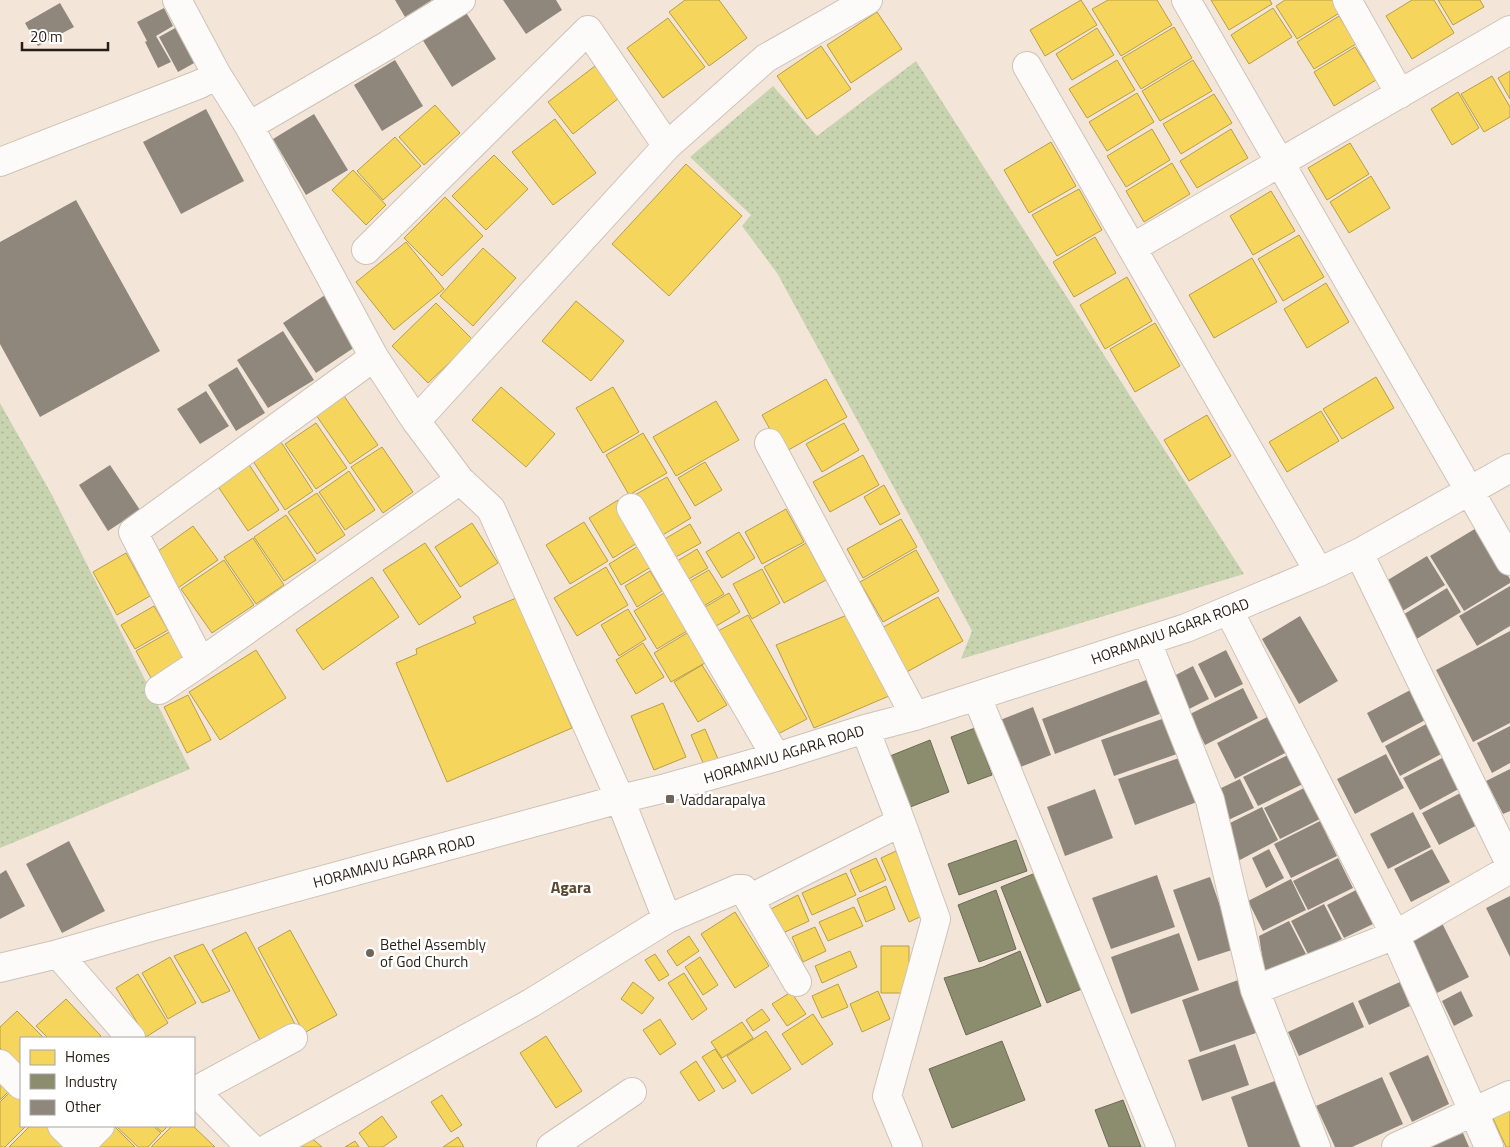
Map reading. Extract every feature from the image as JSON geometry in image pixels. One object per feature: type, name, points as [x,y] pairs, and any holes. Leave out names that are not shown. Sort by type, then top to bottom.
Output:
[{"type":"street","points":[[177,0],[218,75],[249,126],[374,357],[416,421],[460,480],[491,509],[620,799],[667,920]]},
{"type":"street","points":[[249,126],[461,0]]},
{"type":"street","points":[[416,421],[667,146],[766,58],[868,0]]},
{"type":"street","points":[[1186,0],[1510,561]]},
{"type":"street","points":[[1347,0],[1400,94]]},
{"type":"street","points":[[366,250],[588,30],[667,146]]},
{"type":"street","points":[[1132,248],[1510,30]]},
{"type":"street","points":[[1027,66],[1319,572]]},
{"type":"street","points":[[0,162],[200,84],[218,75]]},
{"type":"street","points":[[201,662],[133,532],[374,357]]},
{"type":"street","points":[[769,443],[915,716]]},
{"type":"street","name":"HORAMAVU AGARA ROAD","points":[[0,968],[58,954],[776,757],[977,697],[1147,642],[1229,611],[1359,553],[1510,468]]},
{"type":"street","points":[[158,690],[201,662],[460,480]]},
{"type":"street","points":[[631,508],[776,757]]},
{"type":"street","points":[[1359,553],[1510,864]]},
{"type":"street","points":[[1229,611],[1395,935],[1488,1147]]},
{"type":"street","points":[[1147,642],[1210,800],[1255,990],[1316,1147]]},
{"type":"street","points":[[977,697],[1161,1147]]},
{"type":"street","points":[[866,729],[936,919],[887,1096],[908,1147]]},
{"type":"street","points":[[749,899],[901,822]]},
{"type":"street","points":[[1255,990],[1395,935],[1510,869]]},
{"type":"street","points":[[195,1091],[252,1146],[531,1003],[667,920],[737,889],[743,889],[798,982]]},
{"type":"street","points":[[58,954],[130,1037]]},
{"type":"street","points":[[195,1089],[293,1038]]},
{"type":"street","points":[[0,1064],[20,1084]]},
{"type":"street","points":[[552,1147],[632,1092]]},
{"type":"street","points":[[1396,1147],[1510,1095]]},
{"type":"street","points":[[63,1127],[80,1146],[99,1127]]},
{"type":"green space","points":[[916,61],[1244,574],[961,659],[972,631],[777,273],[742,226],[751,215],[690,157],[773,86],[817,136]]},
{"type":"green space","points":[[0,403],[52,495],[190,769],[0,848]]},
{"type":"building: Homes","points":[[685,0],[719,0],[747,38],[709,66],[669,12]]},
{"type":"building: Homes","points":[[1081,0],[1097,25],[1045,56],[1030,30]]},
{"type":"building: Homes","points":[[1108,0],[1157,0],[1172,25],[1121,56],[1092,9]]},
{"type":"building: Homes","points":[[1211,0],[1270,0],[1272,4],[1229,30]]},
{"type":"building: Homes","points":[[1285,0],[1334,0],[1341,12],[1297,39],[1276,6]]},
{"type":"building: Homes","points":[[1412,0],[1434,0],[1454,33],[1412,59],[1386,16]]},
{"type":"building: Homes","points":[[1438,0],[1480,0],[1484,7],[1453,25]]},
{"type":"building: Homes","points":[[1273,8],[1292,37],[1249,64],[1231,35]]},
{"type":"building: Homes","points":[[877,12],[902,49],[851,83],[827,45]]},
{"type":"building: Homes","points":[[1339,16],[1356,44],[1314,69],[1297,42]]},
{"type":"building: Homes","points":[[668,18],[705,67],[663,98],[627,48]]},
{"type":"building: Homes","points":[[1174,27],[1192,58],[1141,89],[1122,58]]},
{"type":"building: Homes","points":[[1097,28],[1114,55],[1072,80],[1056,54]]},
{"type":"building: Homes","points":[[821,46],[851,89],[807,119],[777,76]]},
{"type":"building: Homes","points":[[1355,47],[1376,80],[1334,106],[1314,72]]},
{"type":"building: Homes","points":[[1117,60],[1135,90],[1087,118],[1069,89]]},
{"type":"building: Homes","points":[[1193,60],[1212,91],[1160,121],[1142,91]]},
{"type":"building: Homes","points":[[595,66],[619,98],[573,134],[548,102]]},
{"type":"building: Homes","points":[[1510,71],[1510,99],[1498,78]]},
{"type":"building: Homes","points":[[1492,76],[1510,107],[1510,117],[1484,132],[1461,94]]},
{"type":"building: Homes","points":[[1458,92],[1479,128],[1452,145],[1431,109]]},
{"type":"building: Homes","points":[[1137,93],[1154,122],[1107,151],[1089,122]]},
{"type":"building: Homes","points":[[1214,94],[1232,123],[1181,154],[1163,124]]},
{"type":"building: Homes","points":[[435,105],[460,133],[424,165],[399,137]]},
{"type":"building: Homes","points":[[555,119],[596,173],[553,205],[512,152]]},
{"type":"building: Homes","points":[[1152,129],[1170,160],[1126,187],[1107,156]]},
{"type":"building: Homes","points":[[1231,129],[1248,158],[1197,188],[1180,161]]},
{"type":"building: Homes","points":[[395,137],[421,166],[383,200],[357,171]]},
{"type":"building: Homes","points":[[1051,142],[1076,186],[1029,213],[1004,170]]},
{"type":"building: Homes","points":[[1350,143],[1369,174],[1327,200],[1308,168]]},
{"type":"building: Homes","points":[[494,155],[528,189],[486,230],[452,196]]},
{"type":"building: Homes","points":[[1172,163],[1190,194],[1144,222],[1126,191]]},
{"type":"building: Homes","points":[[686,164],[742,216],[669,296],[612,244]]},
{"type":"building: Homes","points":[[353,170],[386,205],[366,225],[332,190]]},
{"type":"building: Homes","points":[[1371,176],[1390,208],[1349,233],[1330,202]]},
{"type":"building: Homes","points":[[1079,189],[1102,230],[1057,256],[1032,215]]},
{"type":"building: Homes","points":[[1271,191],[1295,231],[1253,255],[1230,216]]},
{"type":"building: Homes","points":[[445,197],[483,236],[442,276],[404,238]]},
{"type":"building: Homes","points":[[1299,235],[1324,277],[1283,301],[1258,259]]},
{"type":"building: Homes","points":[[1095,237],[1116,273],[1074,297],[1053,262]]},
{"type":"building: Homes","points":[[406,242],[444,289],[394,330],[356,282]]},
{"type":"building: Homes","points":[[483,248],[516,278],[473,326],[440,296]]},
{"type":"building: Homes","points":[[1252,258],[1277,302],[1214,338],[1189,295]]},
{"type":"building: Homes","points":[[1127,277],[1152,321],[1105,349],[1080,305]]},
{"type":"building: Homes","points":[[1326,283],[1349,322],[1307,348],[1284,309]]},
{"type":"building: Homes","points":[[576,301],[624,341],[591,381],[542,341]]},
{"type":"building: Homes","points":[[436,303],[473,340],[428,383],[392,346]]},
{"type":"building: Homes","points":[[1155,323],[1180,366],[1135,392],[1110,349]]},
{"type":"building: Homes","points":[[1376,377],[1394,408],[1342,439],[1323,409]]},
{"type":"building: Homes","points":[[826,379],[847,417],[783,453],[762,415]]},
{"type":"building: Homes","points":[[501,387],[555,434],[526,467],[472,420]]},
{"type":"building: Homes","points":[[613,387],[639,432],[603,453],[576,408]]},
{"type":"building: Homes","points":[[344,396],[378,445],[350,464],[316,415]]},
{"type":"building: Homes","points":[[716,401],[739,440],[676,476],[653,437]]},
{"type":"building: Homes","points":[[1321,411],[1339,441],[1287,472],[1269,442]]},
{"type":"building: Homes","points":[[1207,415],[1231,456],[1189,481],[1164,440]]},
{"type":"building: Homes","points":[[316,423],[347,468],[316,489],[285,444]]},
{"type":"building: Homes","points":[[844,423],[859,450],[822,472],[806,444]]},
{"type":"building: Homes","points":[[643,433],[667,473],[629,495],[606,455]]},
{"type":"building: Homes","points":[[281,442],[313,491],[285,510],[253,461]]},
{"type":"building: Homes","points":[[382,447],[413,492],[383,513],[351,467]]},
{"type":"building: Homes","points":[[863,455],[879,485],[830,512],[813,482]]},
{"type":"building: Homes","points":[[705,462],[722,490],[695,506],[678,478]]},
{"type":"building: Homes","points":[[248,463],[279,510],[248,531],[217,485]]},
{"type":"building: Homes","points":[[349,471],[375,510],[345,530],[319,492]]},
{"type":"building: Homes","points":[[667,477],[691,518],[656,539],[631,497]]},
{"type":"building: Homes","points":[[884,485],[900,514],[880,525],[864,497]]},
{"type":"building: Homes","points":[[317,493],[345,535],[317,554],[288,512]]},
{"type":"building: Homes","points":[[618,500],[642,540],[613,558],[589,518]]},
{"type":"building: Homes","points":[[786,509],[804,542],[762,564],[745,532]]},
{"type":"building: Homes","points":[[286,515],[316,560],[284,581],[254,537]]},
{"type":"building: Homes","points":[[901,519],[917,547],[863,578],[847,549]]},
{"type":"building: Homes","points":[[584,522],[608,561],[570,584],[546,545]]},
{"type":"building: Homes","points":[[472,523],[498,563],[460,587],[435,547]]},
{"type":"building: Homes","points":[[690,524],[701,543],[674,558],[663,540]]},
{"type":"building: Homes","points":[[193,526],[218,560],[178,588],[154,554]]},
{"type":"building: Homes","points":[[739,532],[755,558],[722,578],[706,552]]},
{"type":"building: Homes","points":[[253,538],[284,585],[256,604],[224,557]]},
{"type":"building: Homes","points":[[425,543],[461,597],[419,625],[383,570]]},
{"type":"building: Homes","points":[[643,543],[656,564],[621,585],[609,564]]},
{"type":"building: Homes","points":[[806,543],[826,580],[784,603],[764,567]]},
{"type":"building: Homes","points":[[697,549],[708,568],[685,581],[674,563]]},
{"type":"building: Homes","points":[[916,550],[939,591],[883,622],[860,582]]},
{"type":"building: Homes","points":[[126,553],[150,596],[117,615],[93,572]]},
{"type":"building: Homes","points":[[224,560],[254,605],[212,633],[181,589]]},
{"type":"building: Homes","points":[[606,567],[628,605],[577,636],[554,598]]},
{"type":"building: Homes","points":[[762,569],[780,603],[752,619],[733,584]]},
{"type":"building: Homes","points":[[709,570],[724,594],[695,611],[681,586]]},
{"type":"building: Homes","points":[[650,571],[662,591],[637,607],[625,586]]},
{"type":"building: Homes","points":[[372,577],[399,617],[323,670],[296,630]]},
{"type":"building: Homes","points":[[664,593],[687,631],[657,649],[634,611]]},
{"type":"building: Homes","points":[[729,593],[740,612],[711,629],[700,610]]},
{"type":"building: Homes","points":[[938,597],[963,641],[903,674],[878,630]]},
{"type":"building: Homes","points":[[516,598],[572,728],[447,782],[396,663],[417,654],[416,649],[476,623],[473,617]]},
{"type":"building: Homes","points":[[154,606],[168,630],[135,649],[121,625]]},
{"type":"building: Homes","points":[[628,609],[646,639],[619,656],[601,625]]},
{"type":"building: Homes","points":[[854,612],[889,696],[814,728],[776,645]]},
{"type":"building: Homes","points":[[748,615],[807,719],[776,735],[718,631]]},
{"type":"building: Homes","points":[[171,631],[186,659],[151,678],[136,651]]},
{"type":"building: Homes","points":[[687,633],[705,663],[671,682],[654,653]]},
{"type":"building: Homes","points":[[643,643],[664,677],[636,694],[616,660]]},
{"type":"building: Homes","points":[[256,650],[286,698],[220,740],[189,692]]},
{"type":"building: Homes","points":[[702,665],[727,705],[698,722],[674,682]]},
{"type":"building: Homes","points":[[188,695],[211,740],[187,753],[164,707]]},
{"type":"building: Homes","points":[[663,703],[686,757],[654,770],[631,716]]},
{"type":"building: Homes","points":[[705,729],[718,759],[704,765],[691,735]]},
{"type":"building: Homes","points":[[896,851],[924,915],[909,922],[881,858]]},
{"type":"building: Homes","points":[[876,858],[886,880],[860,892],[850,870]]},
{"type":"building: Homes","points":[[846,873],[856,895],[812,915],[802,893]]},
{"type":"building: Homes","points":[[886,886],[895,909],[866,922],[857,899]]},
{"type":"building: Homes","points":[[798,895],[809,921],[783,933],[771,909]]},
{"type":"building: Homes","points":[[854,907],[863,926],[828,941],[819,922]]},
{"type":"building: Homes","points":[[735,912],[769,966],[735,988],[701,934]]},
{"type":"building: Homes","points":[[815,927],[826,951],[803,962],[792,937]]},
{"type":"building: Homes","points":[[290,930],[337,1015],[304,1033],[258,948]]},
{"type":"building: Homes","points":[[246,932],[295,1024],[261,1042],[212,950]]},
{"type":"building: Homes","points":[[689,936],[699,951],[677,966],[667,951]]},
{"type":"building: Homes","points":[[203,944],[230,991],[202,1003],[174,956]]},
{"type":"building: Homes","points":[[881,946],[909,946],[909,993],[881,993]]},
{"type":"building: Homes","points":[[850,951],[857,967],[822,983],[815,966]]},
{"type":"building: Homes","points":[[655,954],[669,975],[659,981],[645,960]]},
{"type":"building: Homes","points":[[170,957],[196,1003],[168,1019],[142,973]]},
{"type":"building: Homes","points":[[700,957],[718,985],[703,995],[685,967]]},
{"type":"building: Homes","points":[[684,973],[707,1009],[692,1020],[668,983]]},
{"type":"building: Homes","points":[[138,974],[168,1023],[146,1037],[116,988]]},
{"type":"building: Homes","points":[[633,982],[654,998],[642,1014],[621,999]]},
{"type":"building: Homes","points":[[838,984],[848,1007],[822,1018],[812,996]]},
{"type":"building: Homes","points":[[878,991],[890,1019],[862,1032],[850,1004]]},
{"type":"building: Homes","points":[[791,992],[806,1014],[787,1026],[772,1004]]},
{"type":"building: Homes","points":[[66,999],[101,1036],[47,1037],[36,1026]]},
{"type":"building: Homes","points":[[762,1009],[770,1020],[753,1031],[746,1020]]},
{"type":"building: Homes","points":[[17,1011],[43,1037],[20,1037],[20,1069],[0,1048],[0,1027]]},
{"type":"building: Homes","points":[[813,1014],[833,1044],[802,1065],[782,1034]]},
{"type":"building: Homes","points":[[660,1019],[676,1044],[660,1055],[643,1030]]},
{"type":"building: Homes","points":[[742,1022],[753,1038],[722,1058],[711,1042]]},
{"type":"building: Homes","points":[[766,1031],[791,1069],[752,1094],[727,1056]]},
{"type":"building: Homes","points":[[546,1036],[582,1091],[556,1108],[520,1053]]},
{"type":"building: Homes","points":[[715,1049],[736,1081],[723,1089],[702,1057]]},
{"type":"building: Homes","points":[[696,1061],[715,1091],[699,1101],[680,1072]]},
{"type":"building: Homes","points":[[0,1072],[14,1086],[0,1100]]},
{"type":"building: Homes","points":[[14,1088],[20,1095],[20,1127],[25,1127],[5,1147],[0,1147],[0,1102]]},
{"type":"building: Homes","points":[[442,1095],[462,1125],[451,1132],[431,1102]]},
{"type":"building: Homes","points":[[1510,1106],[1510,1147],[1506,1147],[1491,1114]]},
{"type":"building: Homes","points":[[382,1116],[397,1137],[383,1147],[369,1147],[359,1133]]},
{"type":"building: Homes","points":[[29,1127],[54,1127],[66,1147],[9,1147]]},
{"type":"building: Homes","points":[[115,1127],[135,1147],[100,1147],[97,1144]]},
{"type":"building: Homes","points":[[117,1127],[154,1127],[161,1133],[148,1147],[138,1147]]},
{"type":"building: Homes","points":[[156,1127],[167,1127],[162,1132]]},
{"type":"building: Homes","points":[[171,1127],[194,1127],[215,1147],[151,1147]]},
{"type":"building: Homes","points":[[308,1135],[322,1147],[297,1147]]},
{"type":"building: Homes","points":[[458,1137],[464,1147],[443,1147]]},
{"type":"building: Homes","points":[[355,1141],[359,1147],[345,1147]]},
{"type":"building: Industry","points":[[975,728],[992,775],[968,784],[951,737]]},
{"type":"building: Industry","points":[[930,740],[949,792],[905,809],[885,758]]},
{"type":"building: Industry","points":[[1016,840],[1027,871],[959,895],[948,864]]},
{"type":"building: Industry","points":[[1038,872],[1084,988],[1047,1003],[1001,887]]},
{"type":"building: Industry","points":[[996,890],[1016,949],[979,962],[958,905]]},
{"type":"building: Industry","points":[[1020,951],[1041,1006],[966,1035],[944,978],[983,967]]},
{"type":"building: Industry","points":[[1002,1041],[1025,1100],[952,1128],[929,1069]]},
{"type":"building: Industry","points":[[1123,1100],[1141,1147],[1109,1147],[1095,1110]]},
{"type":"building: Other","points":[[395,0],[432,0],[405,17]]},
{"type":"building: Other","points":[[503,0],[556,0],[562,10],[526,34]]},
{"type":"building: Other","points":[[60,3],[74,27],[38,46],[25,23]]},
{"type":"building: Other","points":[[164,8],[173,26],[156,36],[171,62],[158,68],[137,22]]},
{"type":"building: Other","points":[[465,11],[496,59],[452,87],[422,39]]},
{"type":"building: Other","points":[[177,27],[196,62],[178,72],[159,37]]},
{"type":"building: Other","points":[[395,60],[423,106],[382,131],[354,85]]},
{"type":"building: Other","points":[[206,109],[244,181],[181,214],[143,142]]},
{"type":"building: Other","points":[[314,114],[348,170],[306,195],[273,139]]},
{"type":"building: Other","points":[[76,200],[160,351],[40,417],[0,344],[0,242]]},
{"type":"building: Other","points":[[328,293],[361,343],[316,373],[283,323]]},
{"type":"building: Other","points":[[283,331],[314,380],[268,408],[237,360]]},
{"type":"building: Other","points":[[237,367],[265,413],[236,431],[208,385]]},
{"type":"building: Other","points":[[206,391],[229,426],[200,444],[177,409]]},
{"type":"building: Other","points":[[110,465],[140,510],[108,531],[79,485]]},
{"type":"building: Other","points":[[1478,527],[1510,579],[1510,583],[1464,611],[1430,556]]},
{"type":"building: Other","points":[[1427,556],[1445,585],[1401,612],[1383,583]]},
{"type":"building: Other","points":[[1510,586],[1510,626],[1477,646],[1459,616]]},
{"type":"building: Other","points":[[1447,588],[1461,612],[1415,640],[1401,616]]},
{"type":"building: Other","points":[[1300,616],[1338,681],[1299,704],[1262,639]]},
{"type":"building: Other","points":[[1510,631],[1510,723],[1473,742],[1436,670]]},
{"type":"building: Other","points":[[1226,650],[1243,684],[1215,698],[1198,664]]},
{"type":"building: Other","points":[[1193,666],[1209,699],[1187,710],[1170,678]]},
{"type":"building: Other","points":[[1149,679],[1162,713],[1055,754],[1042,719]]},
{"type":"building: Other","points":[[1416,687],[1431,717],[1382,743],[1367,713]]},
{"type":"building: Other","points":[[1243,688],[1258,718],[1205,745],[1190,714]]},
{"type":"building: Other","points":[[1033,707],[1051,755],[1013,770],[995,722]]},
{"type":"building: Other","points":[[1271,715],[1289,751],[1235,779],[1217,743]]},
{"type":"building: Other","points":[[1165,718],[1177,754],[1114,776],[1101,740]]},
{"type":"building: Other","points":[[1430,722],[1445,752],[1400,776],[1385,746]]},
{"type":"building: Other","points":[[1510,726],[1510,763],[1492,773],[1477,743]]},
{"type":"building: Other","points":[[1292,753],[1307,782],[1258,806],[1243,777]]},
{"type":"building: Other","points":[[1386,754],[1404,788],[1355,814],[1337,779]]},
{"type":"building: Other","points":[[1450,754],[1466,785],[1420,810],[1403,778]]},
{"type":"building: Other","points":[[1182,757],[1197,802],[1135,825],[1118,779]]},
{"type":"building: Other","points":[[1510,769],[1510,811],[1503,814],[1486,781]]},
{"type":"building: Other","points":[[1240,779],[1254,808],[1224,822],[1217,790]]},
{"type":"building: Other","points":[[1308,786],[1324,817],[1280,839],[1264,808]]},
{"type":"building: Other","points":[[1095,789],[1113,838],[1065,856],[1047,807]]},
{"type":"building: Other","points":[[1466,790],[1483,822],[1439,845],[1422,813]]},
{"type":"building: Other","points":[[1262,807],[1278,840],[1236,862],[1228,824]]},
{"type":"building: Other","points":[[1413,812],[1431,847],[1388,869],[1370,834]]},
{"type":"building: Other","points":[[1320,821],[1337,856],[1291,878],[1274,844]]},
{"type":"building: Other","points":[[69,841],[105,911],[62,933],[26,864]]},
{"type":"building: Other","points":[[1269,849],[1284,878],[1266,888],[1252,858]]},
{"type":"building: Other","points":[[1432,849],[1450,882],[1411,902],[1394,869]]},
{"type":"building: Other","points":[[1338,858],[1353,888],[1308,910],[1293,881]]},
{"type":"building: Other","points":[[6,870],[25,906],[0,919],[0,874]]},
{"type":"building: Other","points":[[1157,875],[1175,927],[1111,949],[1092,898]]},
{"type":"building: Other","points":[[1210,877],[1235,949],[1198,961],[1173,890]]},
{"type":"building: Other","points":[[1291,879],[1306,910],[1263,931],[1248,901]]},
{"type":"building: Other","points":[[1356,890],[1373,924],[1344,938],[1327,905]]},
{"type":"building: Other","points":[[1510,896],[1510,957],[1486,908]]},
{"type":"building: Other","points":[[1324,904],[1342,939],[1309,956],[1291,921]]},
{"type":"building: Other","points":[[1289,921],[1306,954],[1265,975],[1259,936]]},
{"type":"building: Other","points":[[1442,923],[1469,977],[1437,993],[1410,939]]},
{"type":"building: Other","points":[[1179,933],[1199,990],[1131,1014],[1111,957]]},
{"type":"building: Other","points":[[1241,979],[1259,1032],[1200,1052],[1182,1000]]},
{"type":"building: Other","points":[[1400,982],[1410,1006],[1369,1025],[1358,1001]]},
{"type":"building: Other","points":[[1461,991],[1473,1016],[1454,1026],[1442,1001]]},
{"type":"building: Other","points":[[1353,1002],[1364,1027],[1299,1056],[1288,1032]]},
{"type":"building: Other","points":[[1235,1044],[1249,1085],[1202,1101],[1188,1060]]},
{"type":"building: Other","points":[[1428,1055],[1449,1104],[1412,1122],[1389,1073]]},
{"type":"building: Other","points":[[1382,1077],[1403,1124],[1352,1147],[1335,1147],[1316,1106]]},
{"type":"building: Other","points":[[1283,1078],[1307,1147],[1248,1147],[1231,1097]]},
{"type":"building: Other","points":[[1463,1133],[1469,1147],[1430,1147]]},
{"type":"place","name":"Vaddarapalya","points":[[670,799]]},
{"type":"place","name":"Bethel Assembly of God Church","points":[[370,953]]},
{"type":"district","name":"Agara","points":[[571,887]]}]
